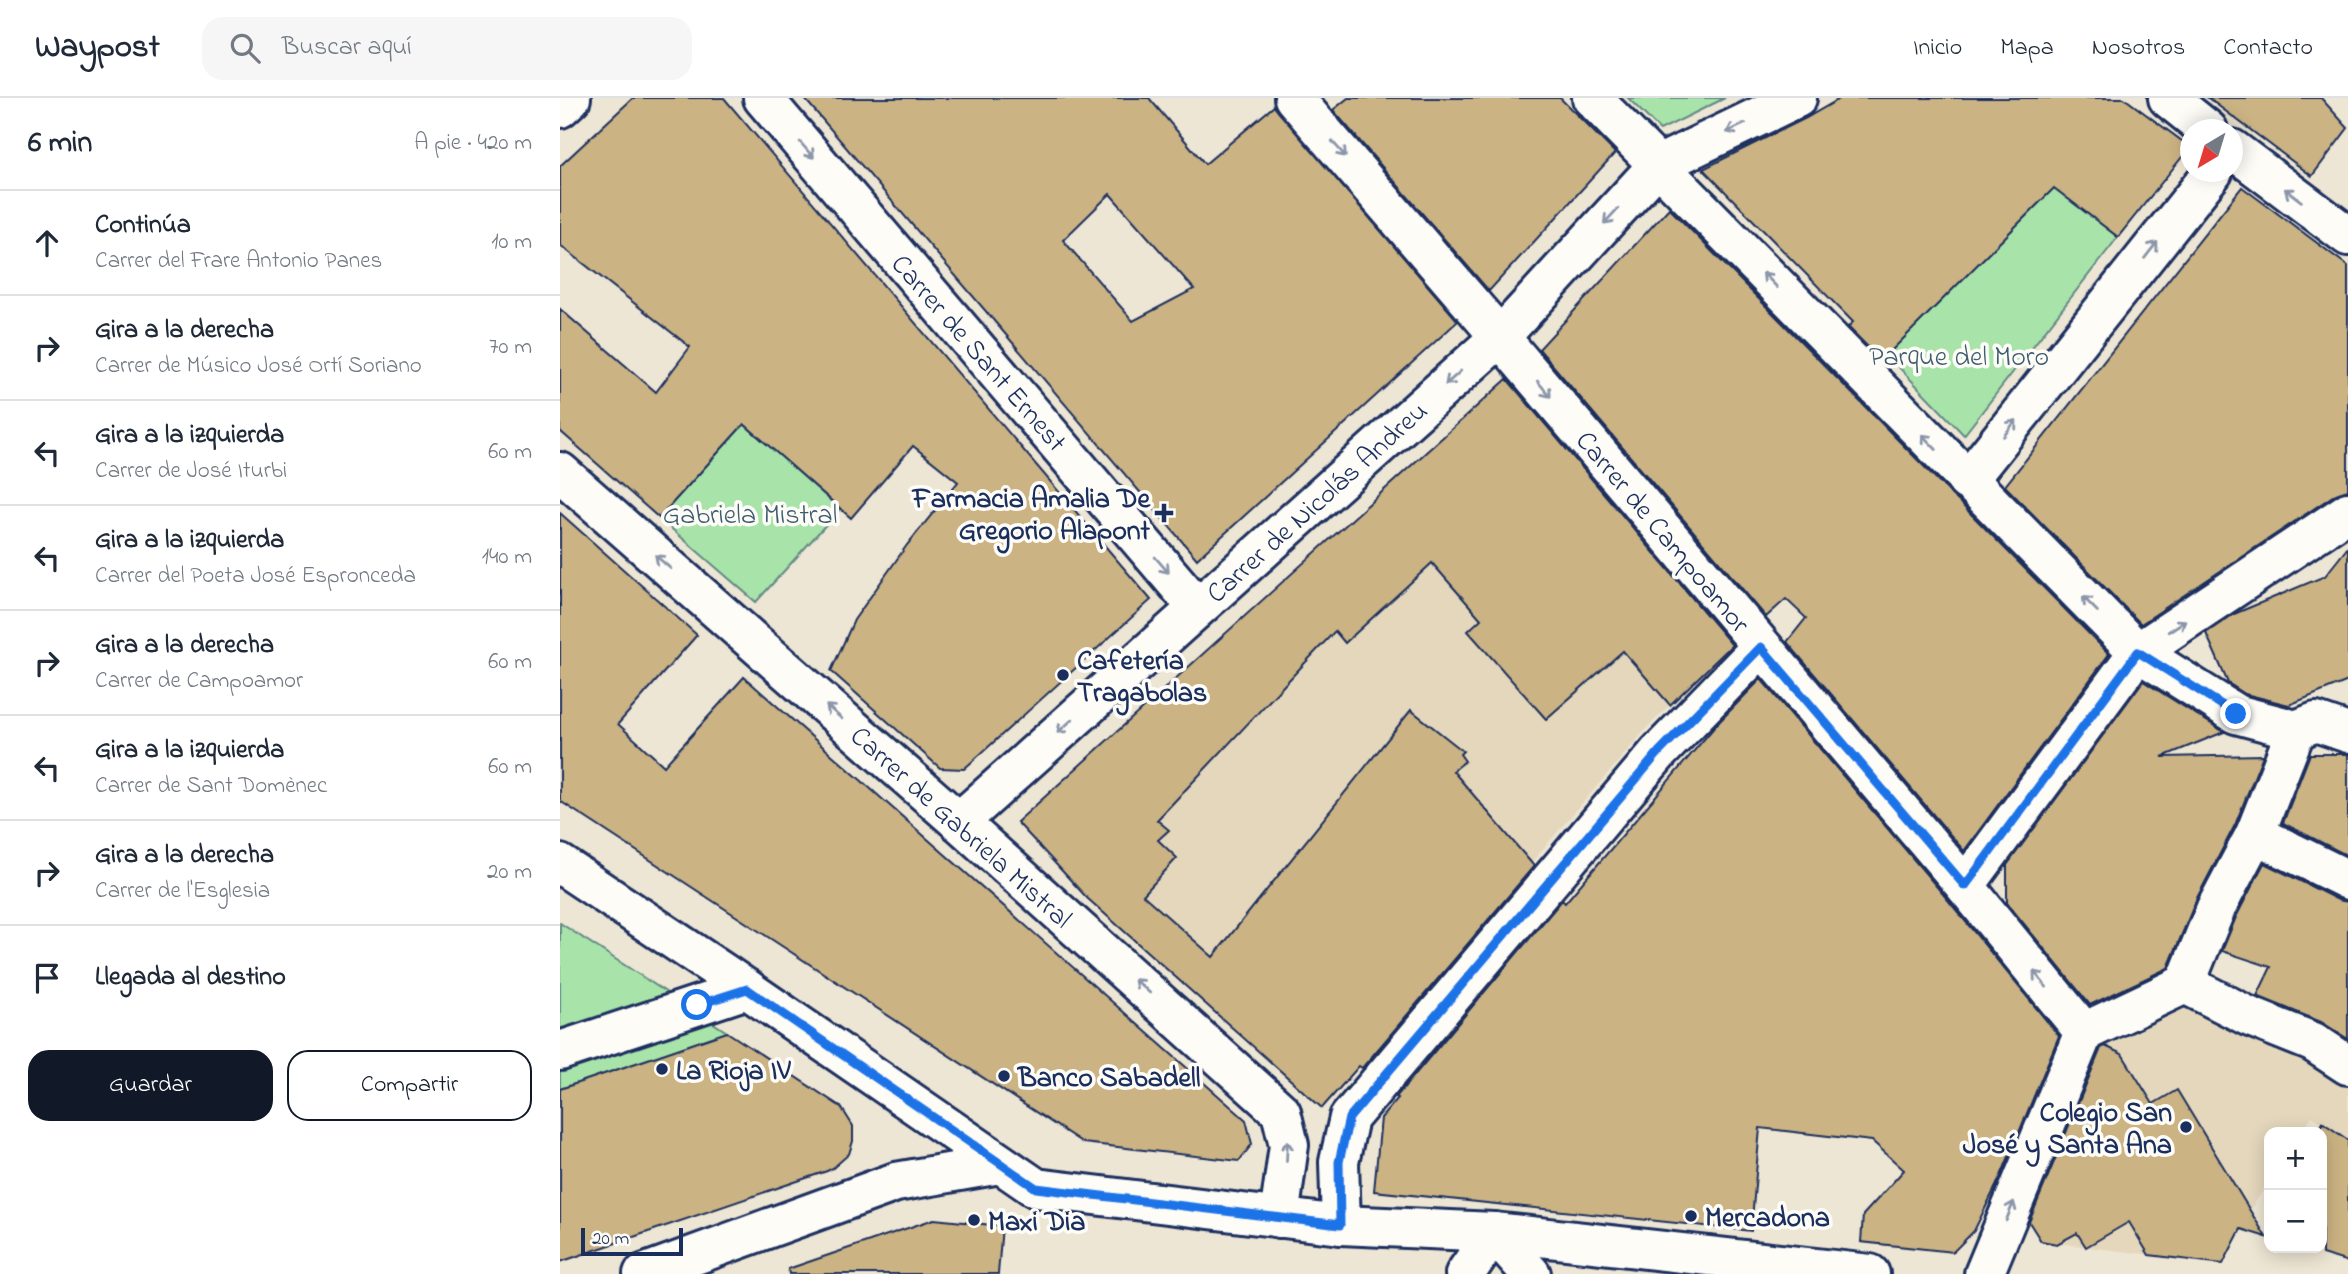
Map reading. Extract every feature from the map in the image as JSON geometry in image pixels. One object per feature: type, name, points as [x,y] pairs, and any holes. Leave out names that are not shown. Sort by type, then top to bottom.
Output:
[{"type":"street","points":[[560,108],[571,98]]},
{"type":"street","name":"Carrer de Sant Ernest","points":[[762,98],[1197,607]]},
{"type":"street","name":"Carrer de Campoamor","points":[[1294,98],[1965,886],[2084,1032]]},
{"type":"street","points":[[1592,98],[2138,652],[2236,714],[2327,723],[2255,834],[2216,908],[2185,984],[2084,1032],[1984,1274]]},
{"type":"street","points":[[1658,165],[1797,98]]},
{"type":"street","points":[[2168,98],[2194,119]]},
{"type":"street","points":[[2243,157],[2348,236]]},
{"type":"street","name":"Carrer de Nicolás Andreu","points":[[959,822],[1500,337],[1658,165]]},
{"type":"street","points":[[1967,481],[2205,182]]},
{"type":"street","name":"Carrer de Gabriela Mistral","points":[[560,472],[959,822],[1281,1112],[1289,1145],[1279,1219]]},
{"type":"street","points":[[1965,886],[2138,652],[2348,513]]},
{"type":"street","points":[[1340,1225],[1339,1162],[1349,1118],[1659,752],[1761,647]]},
{"type":"street","points":[[2255,834],[2348,880]]},
{"type":"street","points":[[560,864],[1036,1188],[1279,1219],[1340,1225],[1494,1232],[1870,1274]]},
{"type":"street","points":[[2185,984],[2248,1016],[2313,1042],[2348,1065]]},
{"type":"street","points":[[560,1051],[747,989]]},
{"type":"street","points":[[896,1182],[950,1130]]},
{"type":"street","points":[[643,1274],[896,1182],[1000,1164]]},
{"type":"street","points":[[1465,1274],[1494,1232]]},
{"type":"street","points":[[1494,1232],[1531,1274]]},
{"type":"shaded area","points":[[1515,529],[1670,705],[1531,863],[1433,746],[1218,1016],[1085,897],[1335,631],[1346,642],[1430,561],[1460,594]]},
{"type":"shaded area","name":"Colegio San José y Santa Ana","points":[[2184,996],[2348,1077],[2348,1140],[2312,1116],[2304,1127],[2264,1127],[2264,1189],[2230,1241],[2234,1244],[2223,1264],[2041,1241],[2030,1225],[2083,1083],[2116,1024]]},
{"type":"green space","points":[[1628,98],[1725,98],[1660,130]]},
{"type":"green space","name":"Parque del Moro","points":[[2054,188],[2118,237],[1964,435],[1887,355]]},
{"type":"green space","name":"Gabriela Mistral","points":[[744,424],[840,509],[756,602],[659,518]]},
{"type":"green space","points":[[560,923],[727,1032],[560,1089]]},
{"type":"building","points":[[633,98],[724,98],[1151,600],[964,769],[940,768],[831,671],[854,620],[907,545],[958,482],[913,446],[851,518],[744,424],[659,518],[560,431],[560,309],[656,392],[690,347],[560,245],[560,166]]},
{"type":"building","points":[[804,98],[1149,98],[1205,164],[1274,106],[1458,321],[1197,559]],"holes":[[[1110,194],[1194,289],[1133,321],[1063,240]]]},
{"type":"building","points":[[1348,98],[1560,98],[1615,153],[1489,291],[1333,110]]},
{"type":"building","points":[[1841,98],[2124,98],[2180,140],[2180,160],[2118,237],[2054,188],[1880,359],[1848,327],[1853,322],[1703,169]]},
{"type":"building","points":[[2208,98],[2321,98],[2348,128],[2312,176],[2243,124],[2243,119],[2236,119]]},
{"type":"building","points":[[2242,187],[2348,266],[2348,490],[2336,494],[2141,624],[2005,486]]},
{"type":"building","points":[[1669,208],[2109,654],[1964,851],[1787,642],[1806,618],[1786,599],[1766,617],[1539,349]]},
{"type":"building","points":[[1507,379],[1732,645],[1670,705],[1623,651],[1546,719],[1468,631],[1481,619],[1432,563],[1345,643],[1335,631],[1157,820],[1169,830],[1158,840],[1177,858],[1143,895],[1213,957],[1411,710],[1463,751],[1460,754],[1465,761],[1453,771],[1534,866],[1362,1068],[1359,1066],[1322,1108],[1087,898],[1017,822]]},
{"type":"building","points":[[560,513],[697,635],[618,724],[664,766],[744,677],[1246,1120],[1252,1144],[1239,1161],[1083,1143],[560,801]]},
{"type":"building","points":[[2348,547],[2348,681],[2289,705],[2245,694],[2228,683],[2206,633],[2234,614],[2325,576]]},
{"type":"building","points":[[1761,679],[2059,1036],[2001,1176],[1974,1231],[1953,1252],[1861,1242],[1863,1215],[1904,1170],[1872,1141],[1760,1128],[1751,1231],[1374,1191],[1381,1118],[1398,1098],[1396,1097],[1562,900],[1565,903],[1716,725]]},
{"type":"building","points":[[2143,681],[2224,732],[2162,757],[2263,755],[2235,825],[2197,898],[2168,968],[2090,1005],[2007,903],[2007,865]]},
{"type":"building","points":[[2310,754],[2348,754],[2348,856],[2283,823]]},
{"type":"building","points":[[2264,863],[2338,900],[2348,902],[2348,1039],[2321,1022],[2257,996],[2271,967],[2222,951]]},
{"type":"building","points":[[727,1032],[841,1107],[853,1126],[853,1141],[849,1154],[827,1171],[560,1262],[560,1089]]},
{"type":"building","points":[[2105,1046],[2122,1054],[2153,1104],[2177,1090],[2264,1236],[2241,1229],[2223,1264],[2149,1255],[2129,1222],[2086,1247],[2077,1233],[2057,1244],[2041,1241],[2029,1222],[2101,1048]]},
{"type":"building","points":[[2322,1122],[2348,1140],[2348,1262],[2322,1254],[2327,1253],[2327,1127],[2322,1127]]},
{"type":"building","points":[[934,1219],[1002,1226],[998,1274],[789,1274],[788,1269]]},
{"type":"place","name":"Farmacia Amalia De Gregorio Alapont","points":[[1164,513]]},
{"type":"place","name":"Cafetería Tragabolas","points":[[1063,675]]},
{"type":"place","name":"La Rioja IV","points":[[662,1069]]},
{"type":"place","name":"Banco Sabadell","points":[[1004,1076]]},
{"type":"place","name":"Colegio San José y Santa Ana","points":[[2186,1127]]},
{"type":"place","name":"Mercadona","points":[[1691,1216]]},
{"type":"place","name":"Maxi Dia","points":[[974,1220]]},
{"type":"route","points":[[697,1005],[747,989],[1036,1188],[1340,1225],[1339,1162],[1349,1118],[1659,752],[1761,647],[1965,886],[2138,652],[2236,714]]}]
